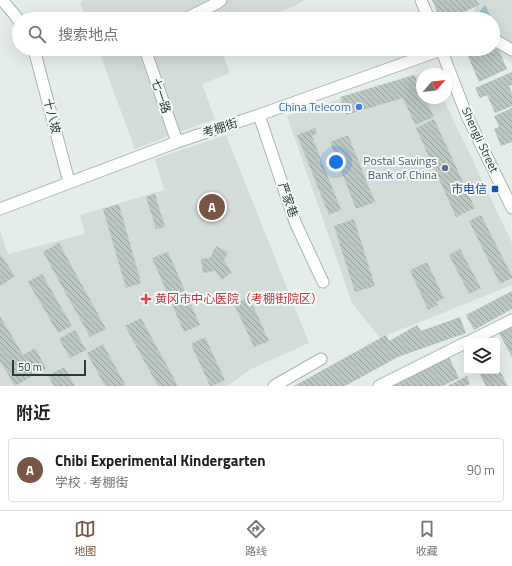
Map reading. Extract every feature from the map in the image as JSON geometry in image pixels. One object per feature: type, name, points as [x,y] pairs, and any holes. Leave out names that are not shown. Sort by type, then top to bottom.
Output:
[{"type":"street","points":[[2,0],[12,12]]},
{"type":"street","points":[[199,12],[221,0]]},
{"type":"street","points":[[421,0],[426,12]]},
{"type":"street","points":[[500,43],[512,50]]},
{"type":"street","name":"十八坡","points":[[36,56],[68,182]]},
{"type":"street","name":"七一路","points":[[147,56],[177,142]]},
{"type":"street","name":"考棚街","points":[[0,209],[177,142],[259,116],[422,56]]},
{"type":"street","name":"Shengli Street","points":[[444,56],[467,116],[512,208]]},
{"type":"street","name":"严家巷","points":[[259,116],[295,222],[323,282]]},
{"type":"street","points":[[476,338],[512,320]]},
{"type":"street","points":[[379,386],[464,344]]},
{"type":"street","points":[[270,385],[320,359]]},
{"type":"shaded area","points":[[84,0],[304,0],[297,5],[279,12],[84,12],[80,3]]},
{"type":"shaded area","points":[[478,0],[512,0],[512,62],[500,56],[500,12],[474,12]]},
{"type":"shaded area","points":[[101,56],[224,56],[230,73],[202,84],[215,119],[135,149]]},
{"type":"shaded area","points":[[416,75],[416,104],[446,104],[512,243],[512,285],[380,338],[352,303],[287,116]]},
{"type":"shaded area","name":"黄冈市中心医院（考棚街院区）","points":[[226,135],[309,343],[251,369],[227,386],[0,386],[0,230],[8,254],[85,234],[80,215],[164,190],[155,159]]},
{"type":"water","points":[[485,5],[488,12],[479,12]]},
{"type":"building","points":[[432,0],[477,0],[479,5],[464,12],[437,12]]},
{"type":"building","points":[[500,52],[507,69],[479,82],[468,56],[500,56]]},
{"type":"building","points":[[512,72],[512,85],[509,86],[512,94],[512,106],[495,113],[487,95],[480,98],[475,88]]},
{"type":"building","name":"China Telecom","points":[[414,75],[416,79],[416,104],[428,104],[434,117],[415,125],[403,98],[346,115],[340,97]]},
{"type":"building","points":[[512,108],[512,142],[501,146],[494,129],[499,127],[494,116]]},
{"type":"building","name":"Postal Savings Bank of China","points":[[434,119],[475,208],[456,217],[416,128]]},
{"type":"building","points":[[315,128],[317,133],[312,136],[341,210],[329,215],[297,135]]},
{"type":"building","points":[[348,135],[375,202],[356,209],[330,142]]},
{"type":"building","points":[[155,194],[165,227],[156,229],[146,197]]},
{"type":"building","points":[[119,204],[141,283],[126,288],[103,209]]},
{"type":"building","points":[[481,215],[512,276],[512,278],[500,284],[469,221]]},
{"type":"building","points":[[354,219],[375,286],[355,292],[334,226]]},
{"type":"building","points":[[59,243],[106,329],[90,337],[43,252]]},
{"type":"building","points":[[216,246],[228,252],[224,261],[232,272],[222,280],[215,271],[203,273],[201,259],[210,258]]},
{"type":"building","points":[[460,249],[481,288],[469,294],[449,255]]},
{"type":"building","points":[[168,252],[200,325],[184,332],[152,258]]},
{"type":"building","points":[[0,254],[15,276],[0,286]]},
{"type":"building","points":[[427,262],[444,298],[436,302],[438,305],[428,310],[410,270]]},
{"type":"building","points":[[42,274],[72,326],[58,333],[28,282]]},
{"type":"building","points":[[512,291],[512,309],[474,330],[466,315]]},
{"type":"building","points":[[249,297],[269,341],[254,347],[234,304]]},
{"type":"building","points":[[0,316],[23,355],[35,348],[46,368],[15,386],[0,361]]},
{"type":"building","points":[[460,317],[466,333],[398,357],[345,386],[294,386],[386,335],[389,341],[417,325],[421,331]]},
{"type":"building","points":[[141,318],[178,386],[158,386],[125,326]]},
{"type":"building","points":[[512,325],[512,357],[499,333]]},
{"type":"building","points":[[75,330],[86,350],[70,358],[59,339]]},
{"type":"building","points":[[205,337],[225,380],[213,386],[210,386],[191,344]]},
{"type":"building","points":[[103,344],[126,386],[105,386],[87,353]]},
{"type":"building","points":[[449,357],[459,378],[443,386],[393,386]]},
{"type":"building","points":[[64,367],[75,386],[54,386],[48,376]]},
{"type":"building","points":[[500,371],[508,386],[486,386],[480,374],[500,374]]},
{"type":"building","points":[[467,376],[470,384],[466,386],[447,386]]},
{"type":"place","name":"China Telecom","points":[[359,107]]},
{"type":"place","name":"Postal Savings Bank of China","points":[[445,168]]},
{"type":"place","name":"市电信","points":[[495,189]]},
{"type":"place","name":"Chibi Experimental Kindergarten","points":[[212,207]]},
{"type":"place","name":"黄冈市中心医院（考棚街院区）","points":[[146,299]]}]
